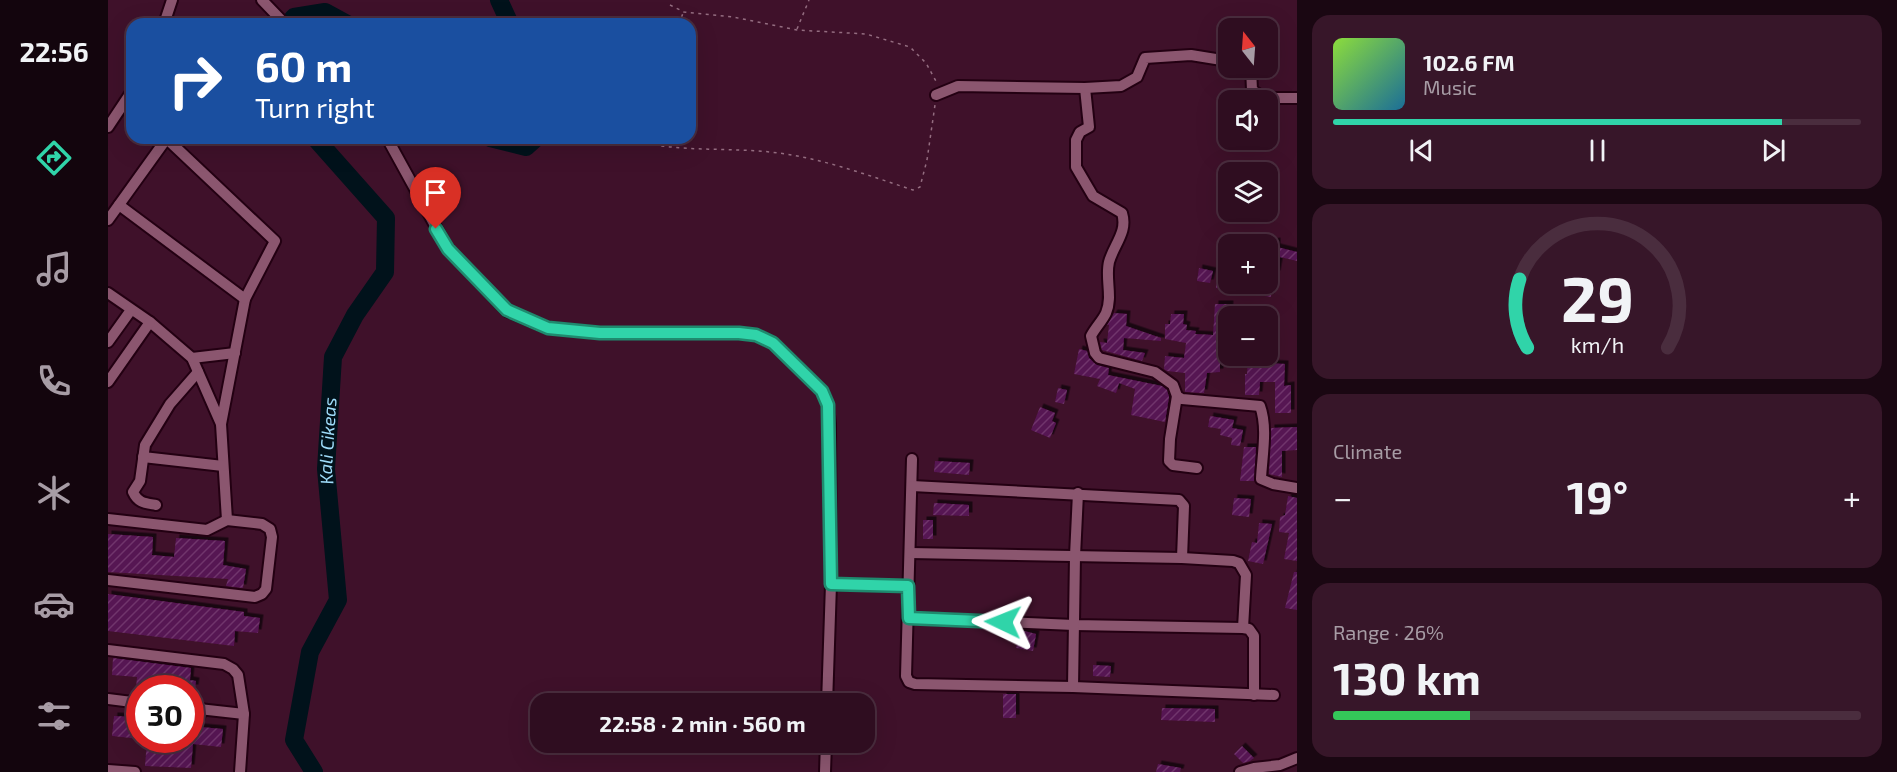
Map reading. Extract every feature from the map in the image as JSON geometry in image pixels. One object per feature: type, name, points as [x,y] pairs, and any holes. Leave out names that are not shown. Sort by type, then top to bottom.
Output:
[{"type":"street","points":[[167,18],[172,0]]},
{"type":"street","points":[[262,0],[279,18]]},
{"type":"street","points":[[936,95],[958,86],[1084,88],[1121,86],[1137,76],[1144,58],[1191,55],[1218,59]]},
{"type":"street","points":[[1251,78],[1252,90],[1264,98],[1297,98]]},
{"type":"street","points":[[1084,88],[1089,127],[1080,132],[1076,140],[1076,167],[1093,196],[1122,213],[1124,219],[1123,234],[1108,264],[1106,314],[1090,336],[1095,353],[1099,358],[1155,372],[1173,385],[1177,396],[1169,460],[1173,465],[1197,468]]},
{"type":"street","points":[[108,127],[126,100]]},
{"type":"street","points":[[108,220],[163,144]]},
{"type":"street","points":[[172,144],[275,241],[245,299],[221,424],[227,520]]},
{"type":"street","points":[[390,144],[448,249],[507,310],[548,328],[600,333],[756,335],[773,343],[822,391],[828,405],[830,424],[831,584],[827,693]]},
{"type":"street","points":[[119,205],[245,299]]},
{"type":"street","points":[[108,293],[150,322],[192,358],[221,424]]},
{"type":"street","points":[[108,342],[131,310]]},
{"type":"street","points":[[108,382],[150,322]]},
{"type":"street","points":[[192,358],[235,353]]},
{"type":"street","points":[[156,505],[141,503],[133,492],[140,481],[145,445],[170,404],[198,372]]},
{"type":"street","points":[[1177,396],[1182,399],[1260,406],[1263,414],[1261,479],[1273,484],[1297,488]]},
{"type":"street","points":[[144,457],[223,466]]},
{"type":"street","points":[[912,459],[906,676],[909,682],[1274,695]]},
{"type":"street","points":[[912,486],[1179,500],[1184,506],[1182,558]]},
{"type":"street","points":[[1074,687],[1078,493]]},
{"type":"street","points":[[108,519],[207,530],[227,520],[262,524],[271,531],[272,537],[266,589],[259,596],[108,580]]},
{"type":"street","points":[[909,553],[1233,561],[1239,563],[1246,574],[1243,628]]},
{"type":"street","points":[[831,584],[908,586]]},
{"type":"street","points":[[909,618],[1249,629],[1254,636],[1254,695]]},
{"type":"street","points":[[108,651],[224,664],[233,669],[238,675],[244,714],[240,772]]},
{"type":"street","points":[[108,699],[126,701]]},
{"type":"street","points":[[204,710],[244,714]]},
{"type":"street","points":[[825,772],[826,753]]},
{"type":"street","points":[[1240,772],[1280,765],[1297,758]]},
{"type":"street","points":[[108,770],[135,772]]},
{"type":"path","points":[[797,30],[809,0]]},
{"type":"path","points":[[654,144],[683,149],[770,152],[850,170],[913,190],[920,187],[927,160],[938,83],[926,63],[910,47],[866,34],[797,30],[733,17],[684,12],[670,5]]},
{"type":"path","points":[[682,18],[684,12]]},
{"type":"building","points":[[1278,247],[1297,252],[1297,261],[1280,257],[1278,268]]},
{"type":"building","points":[[1199,268],[1213,271],[1210,283],[1197,281]]},
{"type":"building","points":[[1253,294],[1271,294],[1271,297]]},
{"type":"building","points":[[1215,304],[1230,304],[1230,306],[1218,306],[1218,366],[1220,366],[1220,372],[1207,373],[1204,393],[1185,392],[1185,373],[1164,369],[1165,356],[1184,358],[1186,343],[1165,339],[1165,324],[1170,324],[1171,314],[1184,314],[1183,324],[1187,325],[1186,330],[1196,331],[1195,334],[1213,335]]},
{"type":"building","points":[[1114,313],[1127,314],[1126,326],[1161,338],[1161,341],[1124,338],[1123,350],[1145,353],[1142,361],[1102,350],[1100,342],[1107,343],[1109,325],[1107,325]]},
{"type":"building","points":[[1079,349],[1087,351],[1089,358],[1097,365],[1109,368],[1108,375],[1162,386],[1167,390],[1169,397],[1165,422],[1131,415],[1135,389],[1119,383],[1116,393],[1097,386],[1100,379],[1074,374]]},
{"type":"building","points":[[1285,364],[1284,386],[1291,385],[1291,413],[1275,413],[1275,382],[1260,382],[1259,395],[1245,395],[1245,374],[1247,374],[1247,366]]},
{"type":"building","points":[[1058,388],[1067,390],[1064,404],[1055,402]]},
{"type":"building","points":[[1040,407],[1055,413],[1052,421],[1056,423],[1050,438],[1031,430]]},
{"type":"building","points":[[1210,416],[1234,420],[1232,428],[1243,430],[1240,446],[1231,445],[1232,438],[1220,435],[1221,429],[1208,427]]},
{"type":"building","points":[[1297,427],[1297,450],[1282,451],[1282,477],[1269,474],[1271,428]]},
{"type":"building","points":[[1244,447],[1256,447],[1254,481],[1240,481]]},
{"type":"building","points":[[935,461],[970,463],[969,475],[934,472]]},
{"type":"building","points":[[1288,496],[1297,498],[1297,561],[1284,559],[1289,533],[1279,532],[1280,517],[1285,515]]},
{"type":"building","points":[[1234,498],[1251,499],[1249,517],[1232,515]]},
{"type":"building","points":[[934,503],[969,505],[969,516],[933,515]]},
{"type":"building","points":[[923,520],[933,520],[933,539],[923,539]]},
{"type":"building","points":[[1259,523],[1272,524],[1263,564],[1248,561],[1252,542],[1257,543]]},
{"type":"building","points":[[108,534],[153,537],[152,555],[174,557],[176,538],[225,541],[223,565],[246,569],[243,588],[226,586],[228,579],[108,572]]},
{"type":"building","points":[[1294,572],[1297,572],[1297,610],[1285,608]]},
{"type":"building","points":[[108,594],[244,612],[244,616],[260,618],[258,633],[235,631],[234,646],[108,631]]},
{"type":"building","points":[[1020,630],[1036,634],[1033,651],[1016,648]]},
{"type":"building","points":[[113,658],[191,668],[190,675],[112,675]]},
{"type":"building","points":[[1093,665],[1111,666],[1110,677],[1093,676]]},
{"type":"building","points":[[1003,694],[1016,694],[1016,718],[1003,718]]},
{"type":"building","points":[[1162,708],[1215,709],[1215,722],[1161,720]]},
{"type":"building","points":[[114,716],[126,717],[126,738],[112,736]]},
{"type":"building","points":[[204,727],[223,729],[221,747],[204,745]]},
{"type":"building","points":[[1242,746],[1254,758],[1243,763],[1234,754]]},
{"type":"building","points":[[146,753],[192,753],[191,768],[145,766]]},
{"type":"building","points":[[1158,764],[1181,768],[1180,772],[1156,772]]},
{"type":"waterway","name":"Kali Cikeas","points":[[499,0],[507,18]]},
{"type":"waterway","name":"Kali Cikeas","points":[[293,18],[325,12],[336,18]]},
{"type":"waterway","name":"Kali Cikeas","points":[[314,772],[294,740],[310,652],[338,600],[326,469],[333,357],[355,315],[385,272],[386,218],[320,144]]},
{"type":"waterway","name":"Kali Cikeas","points":[[514,144],[526,147],[529,144]]},
{"type":"route","points":[[436,229],[448,249],[507,310],[548,328],[600,333],[739,333],[756,335],[773,343],[822,391],[828,405],[831,584],[908,586],[909,618],[1003,622]]}]
